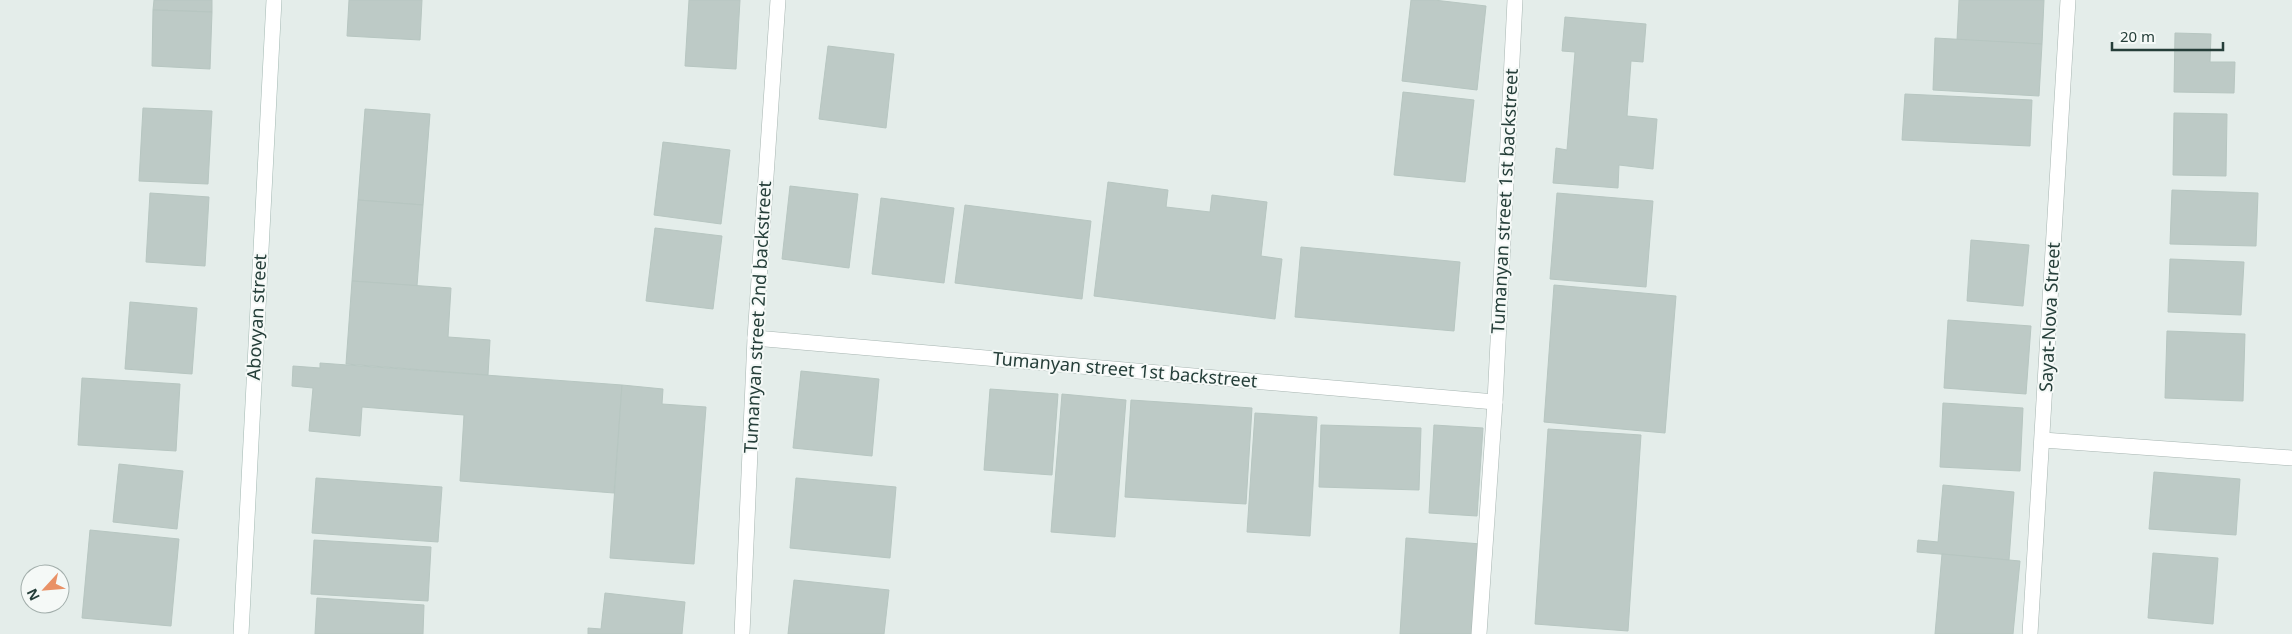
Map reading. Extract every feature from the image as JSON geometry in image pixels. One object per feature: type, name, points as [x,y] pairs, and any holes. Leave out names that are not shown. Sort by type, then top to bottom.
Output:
[{"type":"street","name":"Abovyan street","points":[[241,634],[274,0]]},
{"type":"street","name":"Tumanyan street 2nd backstreet","points":[[742,634],[755,338],[778,0]]},
{"type":"street","name":"Tumanyan street 1st backstreet","points":[[1479,634],[1495,402],[1515,0]]},
{"type":"street","name":"Sayat-Nova Street","points":[[2030,634],[2068,0]]},
{"type":"street","name":"Tumanyan street 1st backstreet","points":[[755,338],[1495,402]]},
{"type":"street","points":[[2043,440],[2292,458]]},
{"type":"building","points":[[154,0],[212,0],[212,12],[153,10]]},
{"type":"building","points":[[349,0],[422,0],[420,40],[347,36]]},
{"type":"building","points":[[689,0],[740,0],[736,69],[685,66]]},
{"type":"building","points":[[1411,0],[1434,0],[1486,6],[1477,90],[1402,81]]},
{"type":"building","points":[[1959,0],[2044,0],[2042,44],[1957,40]]},
{"type":"building","points":[[153,10],[212,12],[210,69],[152,66]]},
{"type":"building","points":[[1565,17],[1646,24],[1643,62],[1631,61],[1627,116],[1657,119],[1653,169],[1619,165],[1618,188],[1553,183],[1556,148],[1567,150],[1575,52],[1562,51]]},
{"type":"building","points":[[2175,33],[2211,34],[2210,62],[2235,62],[2234,93],[2174,92]]},
{"type":"building","points":[[1935,38],[2042,44],[2039,96],[1933,90]]},
{"type":"building","points":[[828,46],[894,54],[886,128],[819,119]]},
{"type":"building","points":[[1403,92],[1474,100],[1465,182],[1394,175]]},
{"type":"building","points":[[1905,94],[2032,100],[2030,146],[1902,140]]},
{"type":"building","points":[[143,108],[212,111],[208,184],[139,181]]},
{"type":"building","points":[[365,109],[430,114],[423,205],[358,200]]},
{"type":"building","points":[[2174,113],[2227,114],[2226,176],[2173,175]]},
{"type":"building","points":[[663,142],[730,150],[721,224],[654,215]]},
{"type":"building","points":[[1108,182],[1168,190],[1166,207],[1210,212],[1212,195],[1267,202],[1261,256],[1282,259],[1275,319],[1094,296]]},
{"type":"building","points":[[790,186],[858,194],[849,268],[782,259]]},
{"type":"building","points":[[2172,190],[2258,193],[2256,246],[2170,244]]},
{"type":"building","points":[[150,193],[209,197],[205,266],[146,262]]},
{"type":"building","points":[[1557,193],[1653,201],[1646,287],[1550,279]]},
{"type":"building","points":[[881,198],[954,208],[944,283],[872,274]]},
{"type":"building","points":[[358,200],[423,205],[417,286],[352,281]]},
{"type":"building","points":[[965,205],[1091,221],[1082,299],[955,283]]},
{"type":"building","points":[[655,228],[722,236],[713,309],[646,301]]},
{"type":"building","points":[[1971,240],[2029,245],[2023,306],[1967,301]]},
{"type":"building","points":[[1301,247],[1460,262],[1454,331],[1295,317]]},
{"type":"building","points":[[2170,259],[2244,262],[2241,315],[2168,312]]},
{"type":"building","points":[[352,281],[451,288],[448,337],[490,340],[488,375],[346,364]]},
{"type":"building","points":[[1554,285],[1676,296],[1665,433],[1544,422]]},
{"type":"building","points":[[130,302],[197,308],[192,374],[125,369]]},
{"type":"building","points":[[1948,320],[2031,326],[2026,394],[1944,388]]},
{"type":"building","points":[[2167,331],[2245,334],[2243,401],[2165,398]]},
{"type":"building","points":[[320,363],[622,385],[614,493],[460,481],[464,415],[362,407],[360,436],[309,431],[313,388],[292,386],[293,366],[320,368]]},
{"type":"building","points":[[801,371],[879,379],[872,456],[793,448]]},
{"type":"building","points":[[82,378],[180,384],[176,451],[78,445]]},
{"type":"building","points":[[622,385],[663,389],[662,404],[706,407],[694,564],[610,558]]},
{"type":"building","points":[[990,389],[1058,394],[1052,475],[984,470]]},
{"type":"building","points":[[1062,394],[1126,400],[1115,537],[1051,532]]},
{"type":"building","points":[[1131,400],[1252,408],[1246,504],[1125,497]]},
{"type":"building","points":[[1943,403],[2023,408],[2020,471],[1940,467]]},
{"type":"building","points":[[1255,413],[1317,417],[1310,536],[1247,532]]},
{"type":"building","points":[[1321,425],[1421,428],[1419,490],[1319,487]]},
{"type":"building","points":[[1434,425],[1483,428],[1477,516],[1429,513]]},
{"type":"building","points":[[1548,429],[1641,435],[1628,631],[1535,624]]},
{"type":"building","points":[[119,464],[183,471],[177,529],[113,522]]},
{"type":"building","points":[[2154,472],[2240,479],[2236,535],[2149,529]]},
{"type":"building","points":[[316,478],[442,487],[438,542],[312,533]]},
{"type":"building","points":[[796,478],[896,487],[890,558],[790,548]]},
{"type":"building","points":[[1943,485],[2014,492],[2009,560],[1917,552],[1918,540],[1938,542]]},
{"type":"building","points":[[90,530],[179,539],[171,626],[82,618]]},
{"type":"building","points":[[1406,538],[1481,544],[1475,634],[1400,634]]},
{"type":"building","points":[[314,540],[431,547],[428,601],[311,594]]},
{"type":"building","points":[[2153,553],[2218,558],[2213,624],[2148,618]]},
{"type":"building","points":[[1942,554],[2020,561],[2013,634],[1935,634]]},
{"type":"building","points":[[794,580],[889,590],[884,634],[788,634]]},
{"type":"building","points":[[605,593],[685,602],[682,634],[588,634],[588,628],[601,629]]},
{"type":"building","points":[[317,598],[424,605],[423,634],[315,634]]}]
